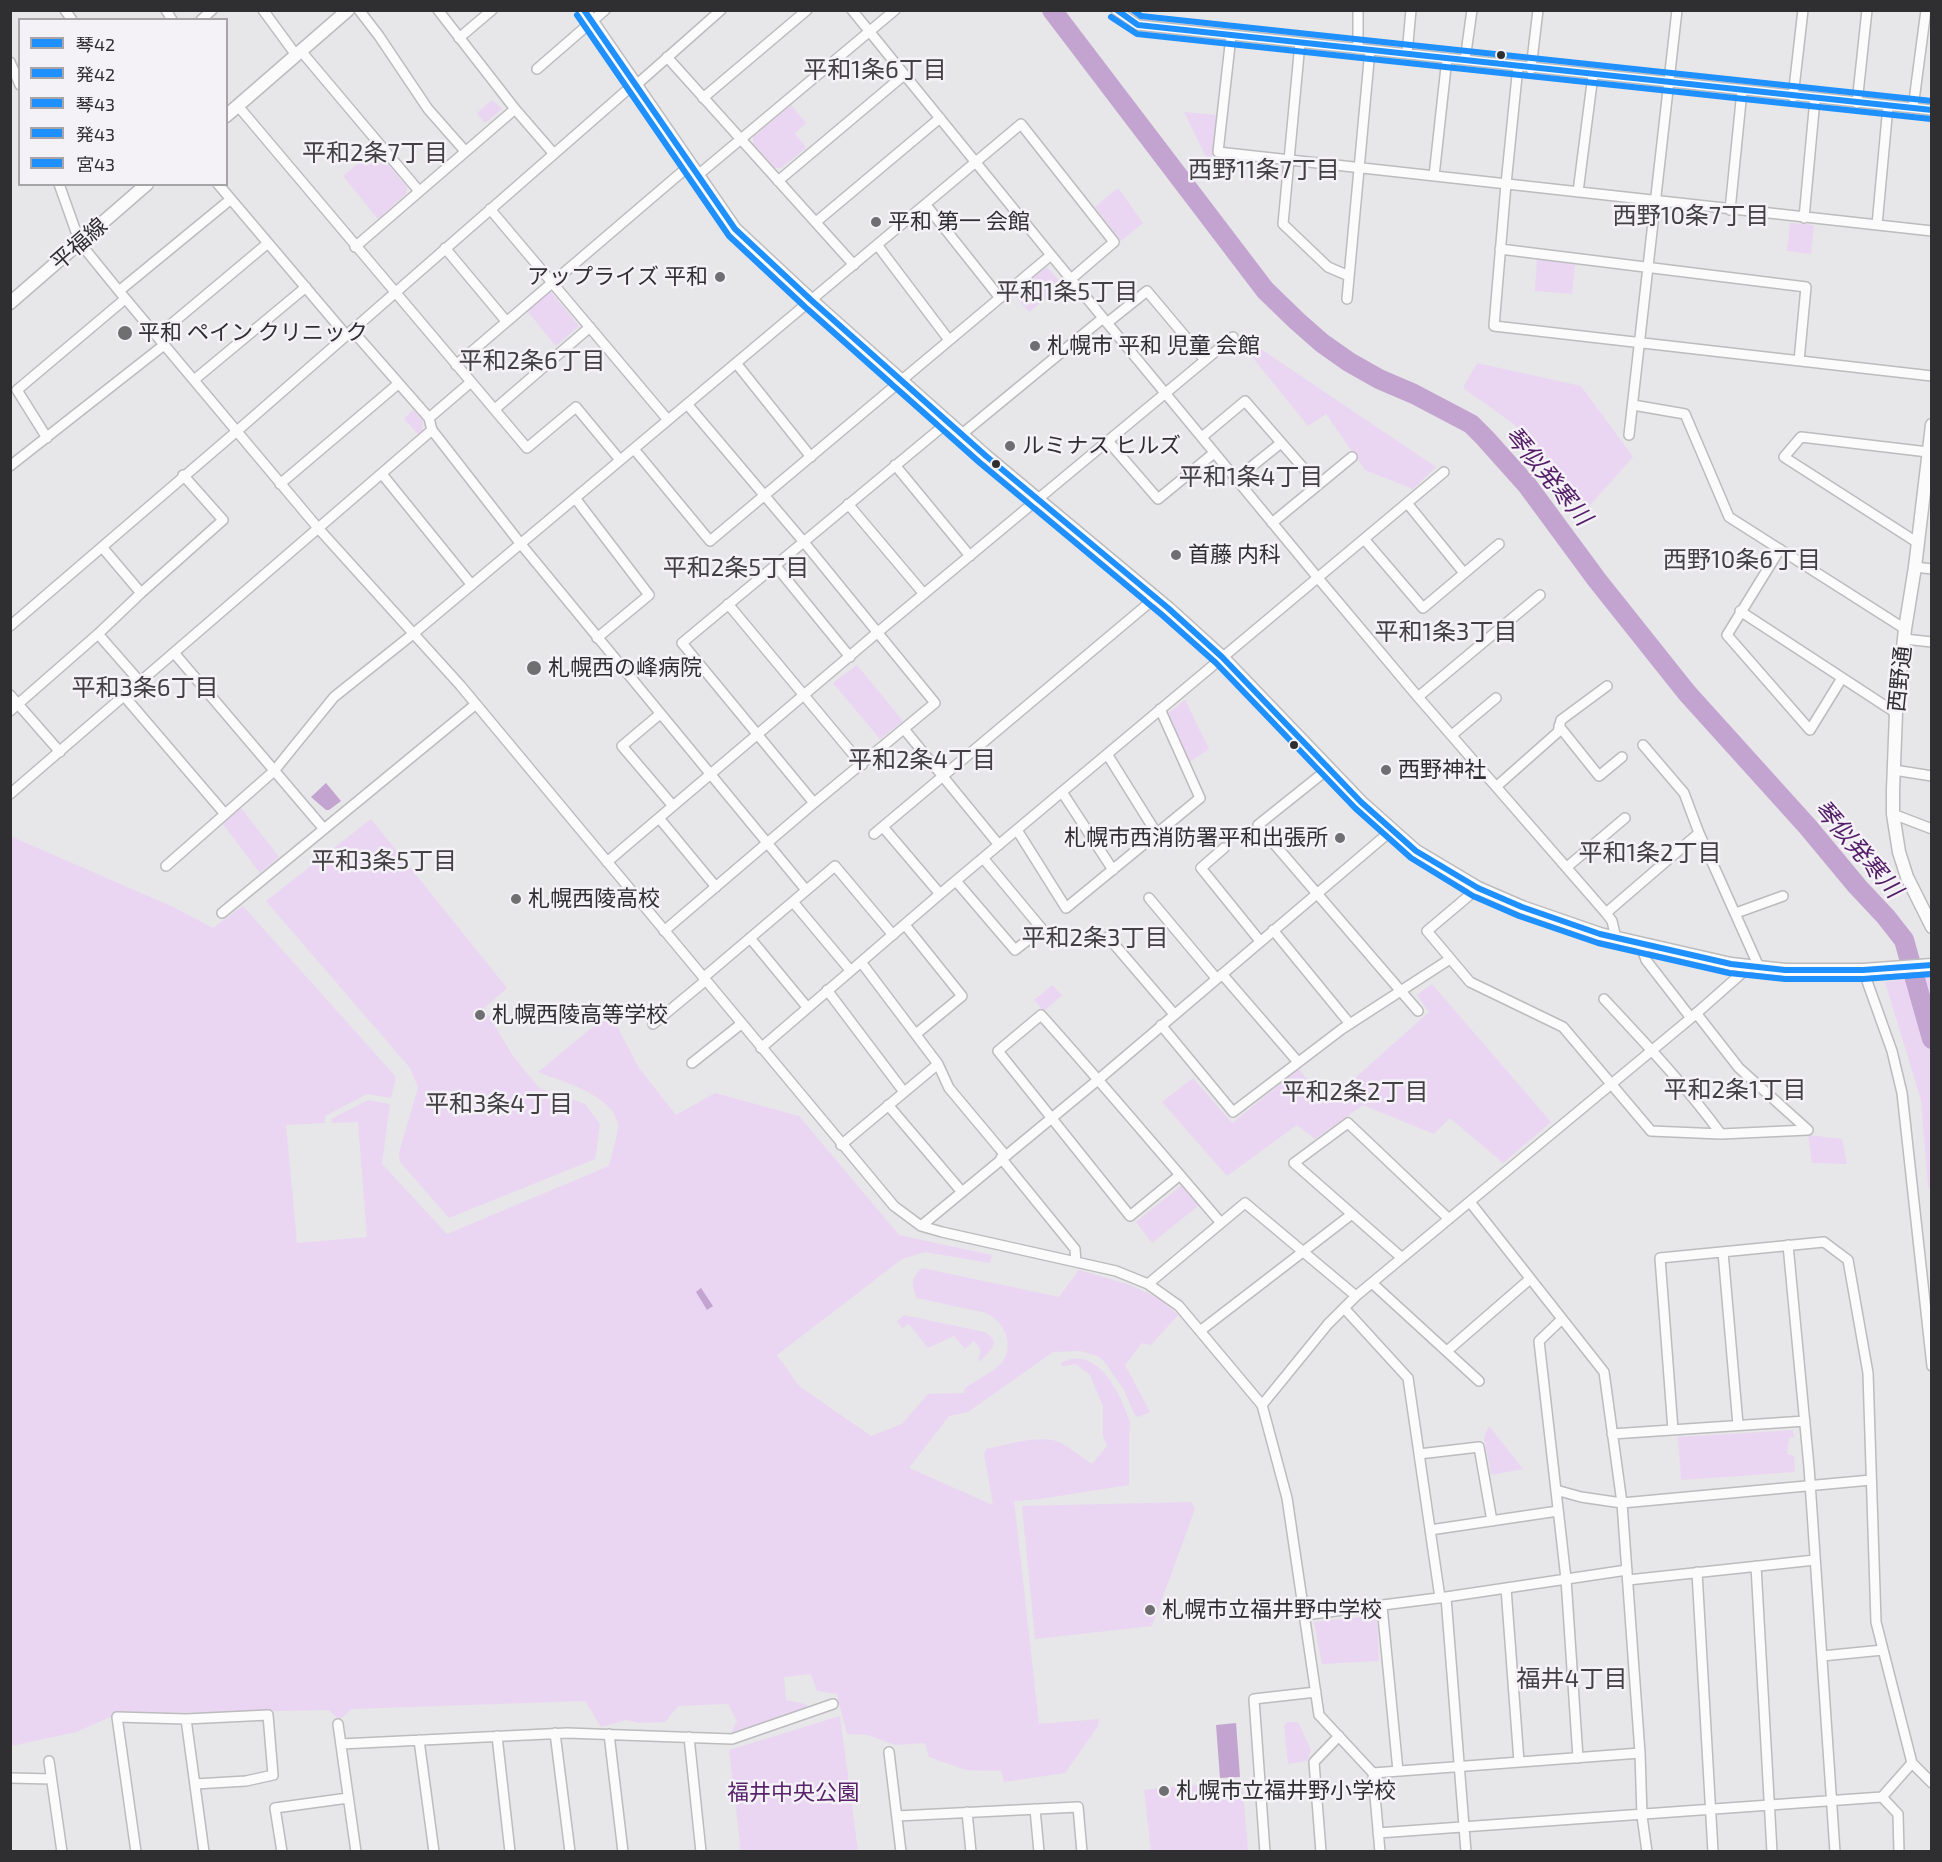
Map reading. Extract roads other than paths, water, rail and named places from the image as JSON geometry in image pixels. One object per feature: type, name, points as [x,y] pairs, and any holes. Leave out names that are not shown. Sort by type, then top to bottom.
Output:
[{"type":"street","points":[[262,10],[419,191]]},
{"type":"street","points":[[228,114],[348,10]]},
{"type":"street","points":[[358,10],[379,36],[428,108],[465,151]]},
{"type":"street","points":[[438,10],[515,109],[554,154]]},
{"type":"street","points":[[459,38],[492,10]]},
{"type":"street","points":[[584,10],[735,229],[948,422],[1222,657],[1328,769],[1416,851],[1478,888],[1522,908],[1616,938],[1731,964],[1785,970],[1863,970],[1925,965]]},
{"type":"street","points":[[537,69],[604,10]]},
{"type":"street","points":[[10,626],[721,10]]},
{"type":"street","points":[[703,98],[807,10]]},
{"type":"street","points":[[852,10],[1272,523],[1418,697],[1606,912],[1612,921],[1616,938]]},
{"type":"street","points":[[456,365],[552,282],[694,170],[741,139],[895,10]]},
{"type":"street","points":[[1116,10],[1138,25],[1531,69],[1932,110]]},
{"type":"street","points":[[1358,10],[1358,49]]},
{"type":"street","points":[[1407,54],[1411,10]]},
{"type":"street","points":[[1465,60],[1472,10]]},
{"type":"street","points":[[1531,69],[1538,10]]},
{"type":"street","points":[[1629,435],[1677,10]]},
{"type":"street","points":[[1793,97],[1803,10]]},
{"type":"street","points":[[1857,103],[1867,10]]},
{"type":"street","points":[[1913,108],[1926,10]]},
{"type":"street","points":[[1231,36],[1218,152],[1932,231]]},
{"type":"street","points":[[1300,43],[1282,224],[1328,267],[1349,276]]},
{"type":"street","points":[[1347,299],[1370,50]]},
{"type":"street","points":[[667,57],[854,265]]},
{"type":"street","points":[[1434,176],[1447,58]]},
{"type":"street","points":[[10,62],[18,79]]},
{"type":"street","points":[[1518,66],[1494,326],[1932,376]]},
{"type":"street","points":[[778,181],[904,75]]},
{"type":"street","points":[[1578,192],[1593,75]]},
{"type":"street","points":[[1730,210],[1742,91]]},
{"type":"street","points":[[1804,218],[1815,99]]},
{"type":"street","points":[[238,106],[355,247],[527,447],[576,407],[620,460]]},
{"type":"street","points":[[1877,225],[1888,106]]},
{"type":"street","points":[[355,247],[515,109]]},
{"type":"street","points":[[816,222],[940,118]]},
{"type":"street","points":[[166,866],[274,771],[334,697],[413,634],[1021,124],[1114,242],[1071,279]]},
{"type":"street","points":[[60,186],[80,243],[122,295],[318,528],[476,704],[894,1206],[921,1226],[1116,1271],[1148,1284],[1179,1306],[1262,1405],[1287,1497],[1320,1714],[1373,1773],[1380,1851]]},
{"type":"street","name":"平福線","points":[[10,303],[145,186]]},
{"type":"street","points":[[220,186],[306,287],[429,418],[432,430],[520,543],[806,890]]},
{"type":"street","points":[[47,438],[16,390],[231,199]]},
{"type":"street","points":[[926,205],[1000,298]]},
{"type":"street","points":[[490,209],[668,420]]},
{"type":"street","points":[[158,336],[268,243]]},
{"type":"street","points":[[878,246],[949,340]]},
{"type":"street","points":[[445,248],[506,321]]},
{"type":"street","points":[[1500,249],[1806,287],[1799,361]]},
{"type":"street","points":[[634,449],[710,541],[1051,255]]},
{"type":"street","points":[[194,381],[306,287]]},
{"type":"street","points":[[962,434],[1105,320],[1147,291],[1205,360]]},
{"type":"street","points":[[495,408],[590,327]]},
{"type":"street","points":[[607,862],[878,632],[1233,337]]},
{"type":"street","points":[[10,466],[164,345]]},
{"type":"street","points":[[736,363],[811,457]]},
{"type":"street","points":[[429,418],[471,382]]},
{"type":"street","points":[[280,484],[398,384]]},
{"type":"street","points":[[1202,437],[1245,401],[1318,486]]},
{"type":"street","points":[[664,931],[936,703],[687,404]]},
{"type":"street","points":[[1633,405],[1685,414],[1729,517],[1905,634],[1932,642]]},
{"type":"street","points":[[814,803],[682,643],[948,422]]},
{"type":"street","name":"西野通","points":[[1932,425],[1896,713],[1893,814],[1899,852],[1907,877],[1932,927]]},
{"type":"street","points":[[10,794],[432,430]]},
{"type":"street","points":[[1918,543],[1784,458],[1801,437],[1928,452]]},
{"type":"street","points":[[1108,441],[1158,499],[1214,453]]},
{"type":"street","points":[[1236,479],[1281,443]]},
{"type":"street","points":[[1272,523],[1352,457]]},
{"type":"street","points":[[895,465],[970,556]]},
{"type":"street","points":[[761,1048],[940,894],[1444,472]]},
{"type":"street","points":[[382,474],[471,584]]},
{"type":"street","points":[[14,707],[223,520],[183,476]]},
{"type":"street","points":[[575,498],[649,595],[597,638]]},
{"type":"street","points":[[1407,503],[1464,573]]},
{"type":"street","points":[[848,504],[924,594]]},
{"type":"street","points":[[1364,539],[1423,608],[1499,544]]},
{"type":"street","points":[[102,547],[141,593]]},
{"type":"street","points":[[1779,549],[1727,635],[1810,730],[1842,678]]},
{"type":"street","points":[[775,565],[850,657]]},
{"type":"street","points":[[1915,567],[1932,569]]},
{"type":"street","points":[[1418,697],[1540,595]]},
{"type":"street","points":[[874,834],[1155,598]]},
{"type":"street","points":[[728,604],[862,765]]},
{"type":"street","points":[[1740,611],[1896,713]]},
{"type":"street","points":[[98,634],[141,683]]},
{"type":"street","points":[[175,654],[324,829]]},
{"type":"street","points":[[1497,786],[1558,732],[1561,720],[1606,686]]},
{"type":"street","points":[[10,695],[14,707],[60,752]]},
{"type":"street","points":[[125,697],[225,814]]},
{"type":"street","points":[[1452,735],[1496,698]]},
{"type":"street","points":[[222,913],[476,704]]},
{"type":"street","points":[[1017,830],[1066,909],[1200,798],[1160,709]]},
{"type":"street","points":[[660,714],[622,746],[673,806]]},
{"type":"street","points":[[1559,726],[1599,776],[1622,757]]},
{"type":"street","points":[[904,729],[999,845]]},
{"type":"street","points":[[1643,745],[1684,793],[1736,913],[1754,967]]},
{"type":"street","points":[[1107,754],[1157,834]]},
{"type":"street","points":[[1328,769],[1258,825],[1418,1011]]},
{"type":"street","points":[[1894,770],[1932,776]]},
{"type":"street","points":[[1062,792],[1113,870]]},
{"type":"street","points":[[1893,814],[1932,829]]},
{"type":"street","points":[[659,818],[716,887]]},
{"type":"street","points":[[1567,867],[1625,818]]},
{"type":"street","points":[[883,826],[940,894]]},
{"type":"street","points":[[921,1226],[1099,1079],[1392,830]]},
{"type":"street","points":[[1606,912],[1700,833]]},
{"type":"street","points":[[1224,848],[1201,868],[1260,940]]},
{"type":"street","points":[[956,881],[1015,950],[1042,929],[984,858]]},
{"type":"street","points":[[653,1024],[835,866],[893,935]]},
{"type":"street","points":[[1478,888],[1427,931],[1470,982],[1563,1027],[1651,1131],[1721,1134],[1808,1130],[1739,1068],[1646,960],[1640,943]]},
{"type":"street","points":[[1736,913],[1783,896]]},
{"type":"street","points":[[1149,898],[1298,1062]]},
{"type":"street","points":[[792,902],[850,970]]},
{"type":"street","points":[[905,925],[962,996],[916,1034]]},
{"type":"street","points":[[1273,930],[1350,1024]]},
{"type":"street","points":[[1108,937],[1174,1014]]},
{"type":"street","points":[[750,938],[807,1007]]},
{"type":"street","points":[[1161,1025],[1233,1112],[1350,1024],[1450,959]]},
{"type":"street","points":[[861,962],[938,1064],[949,1088],[1075,1249],[1076,1262]]},
{"type":"street","points":[[1262,1405],[1328,1324],[1356,1296],[1754,967]]},
{"type":"street","points":[[1863,970],[1892,1051],[1902,1093],[1932,1366]]},
{"type":"street","points":[[827,990],[904,1092]]},
{"type":"street","points":[[1604,999],[1705,1111],[1721,1134]]},
{"type":"street","points":[[1180,1175],[1130,1216],[998,1051],[1041,1015],[1099,1079],[1221,1223]]},
{"type":"street","points":[[692,1063],[741,1023]]},
{"type":"street","points":[[841,1145],[938,1064]]},
{"type":"street","points":[[888,1105],[962,1192]]},
{"type":"street","points":[[1402,1258],[1294,1163],[1348,1123],[1449,1219]]},
{"type":"street","points":[[1470,1202],[1604,1372],[1622,1503],[1640,1753],[1642,1816],[1647,1851]]},
{"type":"street","points":[[1148,1284],[1245,1203],[1356,1296]]},
{"type":"street","points":[[1200,1331],[1352,1214]]},
{"type":"street","points":[[1673,1430],[1660,1258],[1824,1242],[1848,1260],[1868,1373],[1875,1622],[1912,1763],[1932,1783]]},
{"type":"street","points":[[1788,1245],[1810,1487],[1834,1851]]},
{"type":"street","points":[[1723,1252],[1738,1425]]},
{"type":"street","points":[[1447,1351],[1530,1279]]},
{"type":"street","points":[[1372,1282],[1479,1381]]},
{"type":"street","points":[[1344,1308],[1408,1378],[1430,1530],[1443,1598],[1466,1851]]},
{"type":"street","points":[[1562,1319],[1539,1341],[1566,1579],[1578,1758]]},
{"type":"street","points":[[1612,1434],[1804,1421]]},
{"type":"street","points":[[1419,1454],[1479,1447],[1492,1521]]},
{"type":"street","points":[[1556,1490],[1581,1497],[1622,1503],[1871,1480]]},
{"type":"street","points":[[1430,1530],[1558,1511]]},
{"type":"street","points":[[1305,1615],[1443,1598],[1566,1579],[1697,1572],[1815,1560]]},
{"type":"street","points":[[1756,1566],[1772,1851]]},
{"type":"street","points":[[1697,1572],[1713,1851]]},
{"type":"street","points":[[1506,1588],[1519,1762]]},
{"type":"street","points":[[1382,1605],[1398,1772]]},
{"type":"street","points":[[1822,1656],[1883,1650]]},
{"type":"street","points":[[1265,1851],[1254,1699],[1316,1692]]},
{"type":"street","points":[[341,1744],[555,1733],[732,1739],[833,1704]]},
{"type":"street","points":[[136,1851],[117,1717],[186,1719],[268,1715],[273,1775],[246,1782],[195,1784]]},
{"type":"street","points":[[186,1719],[204,1851]]},
{"type":"street","points":[[338,1724],[356,1851]]},
{"type":"street","points":[[555,1733],[570,1851]]},
{"type":"street","points":[[609,1734],[623,1851]]},
{"type":"street","points":[[497,1736],[510,1851]]},
{"type":"street","points":[[1321,1851],[1314,1762],[1339,1736]]},
{"type":"street","points":[[689,1737],[702,1851]]},
{"type":"street","points":[[419,1740],[434,1851]]},
{"type":"street","points":[[889,1752],[901,1851]]},
{"type":"street","points":[[1373,1773],[1640,1753]]},
{"type":"street","points":[[49,1761],[62,1851]]},
{"type":"street","points":[[1378,1833],[1642,1816],[1882,1797],[1912,1763]]},
{"type":"street","points":[[10,1778],[51,1779]]},
{"type":"street","points":[[1882,1797],[1898,1814],[1899,1851]]},
{"type":"street","points":[[282,1851],[275,1808],[348,1798]]},
{"type":"street","points":[[897,1816],[1078,1807],[1082,1851]]},
{"type":"street","points":[[1035,1809],[1039,1851]]},
{"type":"street","points":[[968,1812],[972,1851]]},
{"type":"waterway","name":"琴似発寒川","points":[[1052,10],[1265,290],[1322,343],[1349,362],[1471,424],[1527,485],[1597,580],[1687,693],[1808,827],[1904,940],[1932,1039]]},
{"type":"place","name":"平和 第一 会館","points":[[876,222]]},
{"type":"place","name":"アップライズ 平和","points":[[720,277]]},
{"type":"place","name":"平和 ペイン クリニック","points":[[125,333]]},
{"type":"place","name":"札幌市 平和 児童 会館","points":[[1035,346]]},
{"type":"place","name":"ルミナス ヒルズ","points":[[1010,446]]},
{"type":"place","name":"首藤 内科","points":[[1176,555]]},
{"type":"place","name":"札幌西の峰病院","points":[[534,668]]},
{"type":"place","name":"西野神社","points":[[1386,770]]},
{"type":"place","name":"札幌市西消防署平和出張所","points":[[1340,838]]},
{"type":"place","name":"札幌西陵高校","points":[[516,899]]},
{"type":"place","name":"札幌西陵高等学校","points":[[480,1015]]},
{"type":"place","name":"札幌市立福井野中学校","points":[[1150,1610]]},
{"type":"place","name":"札幌市立福井野小学校","points":[[1164,1791]]},
{"type":"district","name":"平和1条6丁目","points":[[875,70]]},
{"type":"district","name":"平和2条7丁目","points":[[375,153]]},
{"type":"district","name":"西野11条7丁目","points":[[1264,170]]},
{"type":"district","name":"西野10条7丁目","points":[[1691,216]]},
{"type":"district","name":"平和1条5丁目","points":[[1067,292]]},
{"type":"district","name":"平和2条6丁目","points":[[532,361]]},
{"type":"district","name":"平和1条4丁目","points":[[1251,477]]},
{"type":"district","name":"西野10条6丁目","points":[[1742,560]]},
{"type":"district","name":"平和2条5丁目","points":[[736,568]]},
{"type":"district","name":"平和1条3丁目","points":[[1446,632]]},
{"type":"district","name":"平和3条6丁目","points":[[145,688]]},
{"type":"district","name":"平和2条4丁目","points":[[922,760]]},
{"type":"district","name":"平和1条2丁目","points":[[1650,853]]},
{"type":"district","name":"平和3条5丁目","points":[[384,861]]},
{"type":"district","name":"平和2条3丁目","points":[[1095,938]]},
{"type":"district","name":"平和2条1丁目","points":[[1735,1090]]},
{"type":"district","name":"平和2条2丁目","points":[[1355,1092]]},
{"type":"district","name":"平和3条4丁目","points":[[499,1104]]},
{"type":"district","name":"福井4丁目","points":[[1572,1679]]},
{"type":"park label","name":"福井中央公園","points":[[793,1793]]}]
